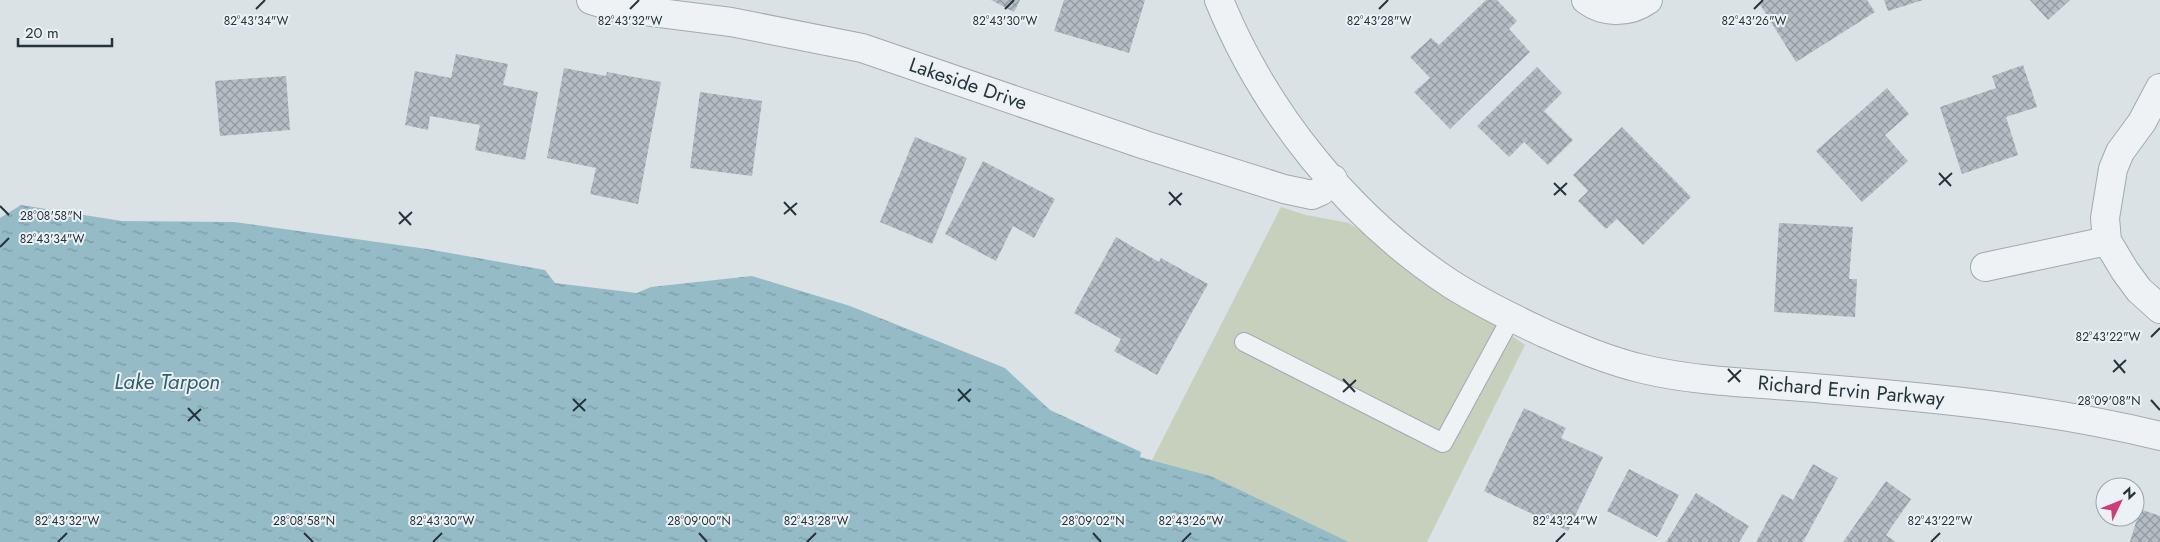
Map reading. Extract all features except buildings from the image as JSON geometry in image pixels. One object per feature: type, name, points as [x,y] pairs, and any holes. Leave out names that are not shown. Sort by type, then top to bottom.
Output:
[{"type":"street","name":"Lakeside Drive","points":[[591,0],[612,7],[731,22],[862,48],[1145,145],[1284,189],[1312,195],[1333,180]]},
{"type":"street","name":"Richard Ervin Parkway","points":[[1219,0],[1245,55],[1281,116],[1333,180],[1383,230],[1414,257],[1465,293],[1511,318],[1620,363],[1676,376],[1974,402],[2160,436]]},
{"type":"street","points":[[1586,0],[1604,8],[1622,11],[1638,7],[1648,0]]},
{"type":"street","points":[[2160,88],[2142,122],[2120,152],[2113,169],[2106,201],[2107,241],[2124,271],[2139,290],[2160,309]]},
{"type":"street","points":[[1985,267],[2107,241]]},
{"type":"lane","points":[[1244,342],[1443,444],[1511,318]]},
{"type":"green space","points":[[1281,207],[1306,215],[1349,223],[1525,345],[1427,542],[1349,542],[1211,476],[1152,460]]},
{"type":"water","name":"Lake Tarpon","points":[[21,205],[122,221],[234,222],[427,249],[545,270],[555,283],[637,293],[651,287],[752,276],[850,306],[1005,368],[1050,410],[1141,452],[1140,457],[1211,476],[1349,542],[0,542],[0,218]]}]
